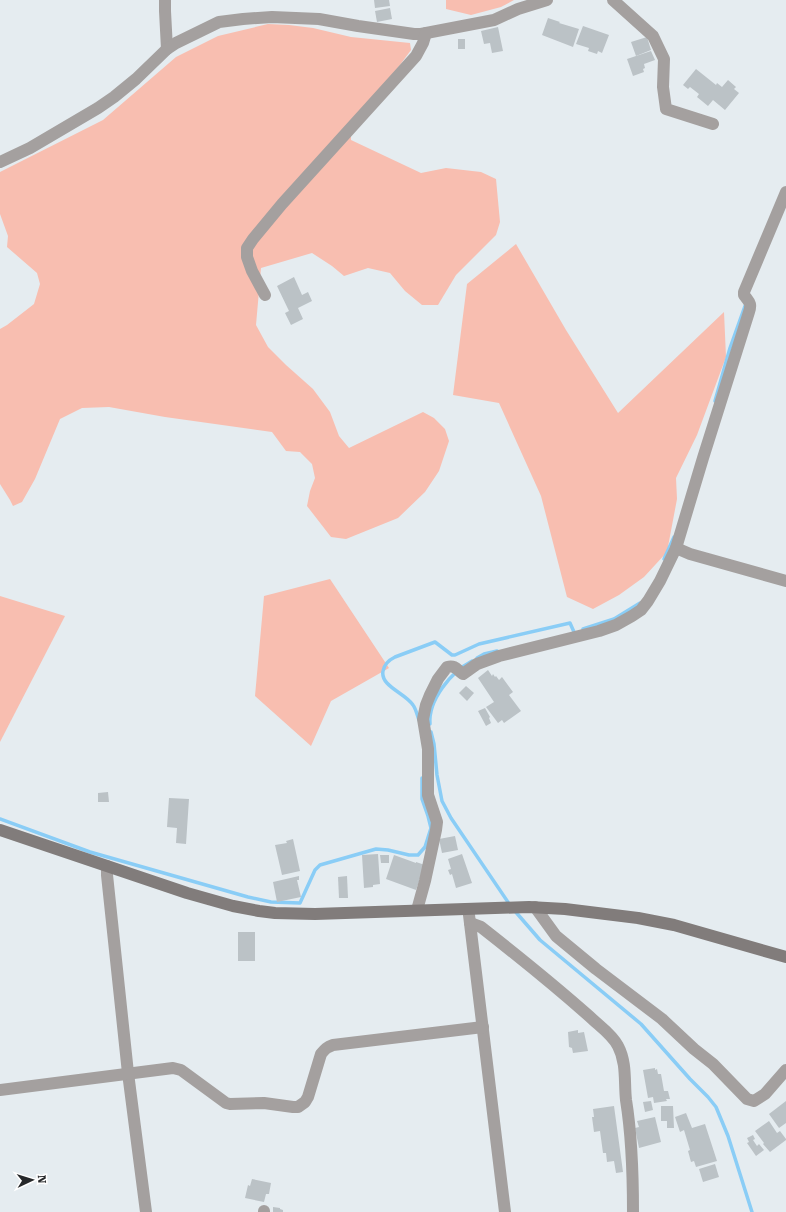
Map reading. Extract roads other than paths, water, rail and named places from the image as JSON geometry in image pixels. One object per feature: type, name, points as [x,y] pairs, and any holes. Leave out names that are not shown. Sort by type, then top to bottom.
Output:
[{"type":"street","points":[[166,0],[165,11],[168,49]]},
{"type":"street","points":[[0,162],[30,148],[98,108],[136,79],[176,43],[219,22],[272,16],[319,18],[358,26],[414,34],[494,20],[518,9],[547,0]]},
{"type":"street","points":[[613,0],[654,36],[664,59],[663,87],[666,109],[713,124]]},
{"type":"street","points":[[265,295],[252,271],[247,257],[247,248],[282,204],[416,56],[423,43],[426,33]]},
{"type":"street","points":[[417,910],[425,881],[437,822],[428,795],[428,749],[423,719],[426,705],[438,679],[447,667],[453,666],[463,674],[477,664],[499,656],[599,631],[616,625],[641,610],[645,605],[660,581],[676,548],[751,306],[750,302],[744,295],[744,292],[786,192]]},
{"type":"street","points":[[676,548],[690,554],[786,581]]},
{"type":"street","points":[[0,830],[187,893],[233,906],[259,911],[292,914],[315,914],[535,907],[582,910],[638,918],[681,927],[786,957]]},
{"type":"street","points":[[107,866],[106,875],[128,1074],[146,1212]]},
{"type":"street","points":[[535,907],[556,936],[596,969],[662,1019],[694,1049],[713,1064],[747,1099],[754,1101],[765,1094],[786,1070]]},
{"type":"street","points":[[468,909],[505,1212]]},
{"type":"street","points":[[470,923],[481,927],[549,982],[615,1040],[619,1047],[623,1064],[628,1109],[633,1179],[633,1212]]},
{"type":"street","points":[[0,1090],[178,1068],[226,1103],[264,1103],[298,1107],[305,1102],[308,1097],[321,1054],[325,1048],[333,1045],[483,1027]]},
{"type":"waterway","points":[[715,401],[730,348],[745,306]]},
{"type":"waterway","points":[[664,559],[674,537]]},
{"type":"waterway","points":[[583,629],[614,619],[640,603]]},
{"type":"waterway","points":[[419,720],[413,705],[385,681],[383,676],[384,667],[393,658],[435,642],[452,655],[455,655],[479,644],[570,623],[574,632]]},
{"type":"waterway","points":[[477,658],[484,654],[497,651]]},
{"type":"waterway","points":[[430,724],[430,715],[437,696],[442,688],[456,672],[472,661]]},
{"type":"waterway","points":[[431,732],[442,801],[451,818],[510,905]]},
{"type":"waterway","points":[[0,819],[90,852],[248,897],[271,902],[300,903],[315,870],[320,865],[376,849],[409,855],[418,855],[425,847],[431,828],[422,799],[422,778]]},
{"type":"waterway","points":[[514,910],[540,940],[641,1024],[716,1107],[728,1136],[752,1212]]}]
